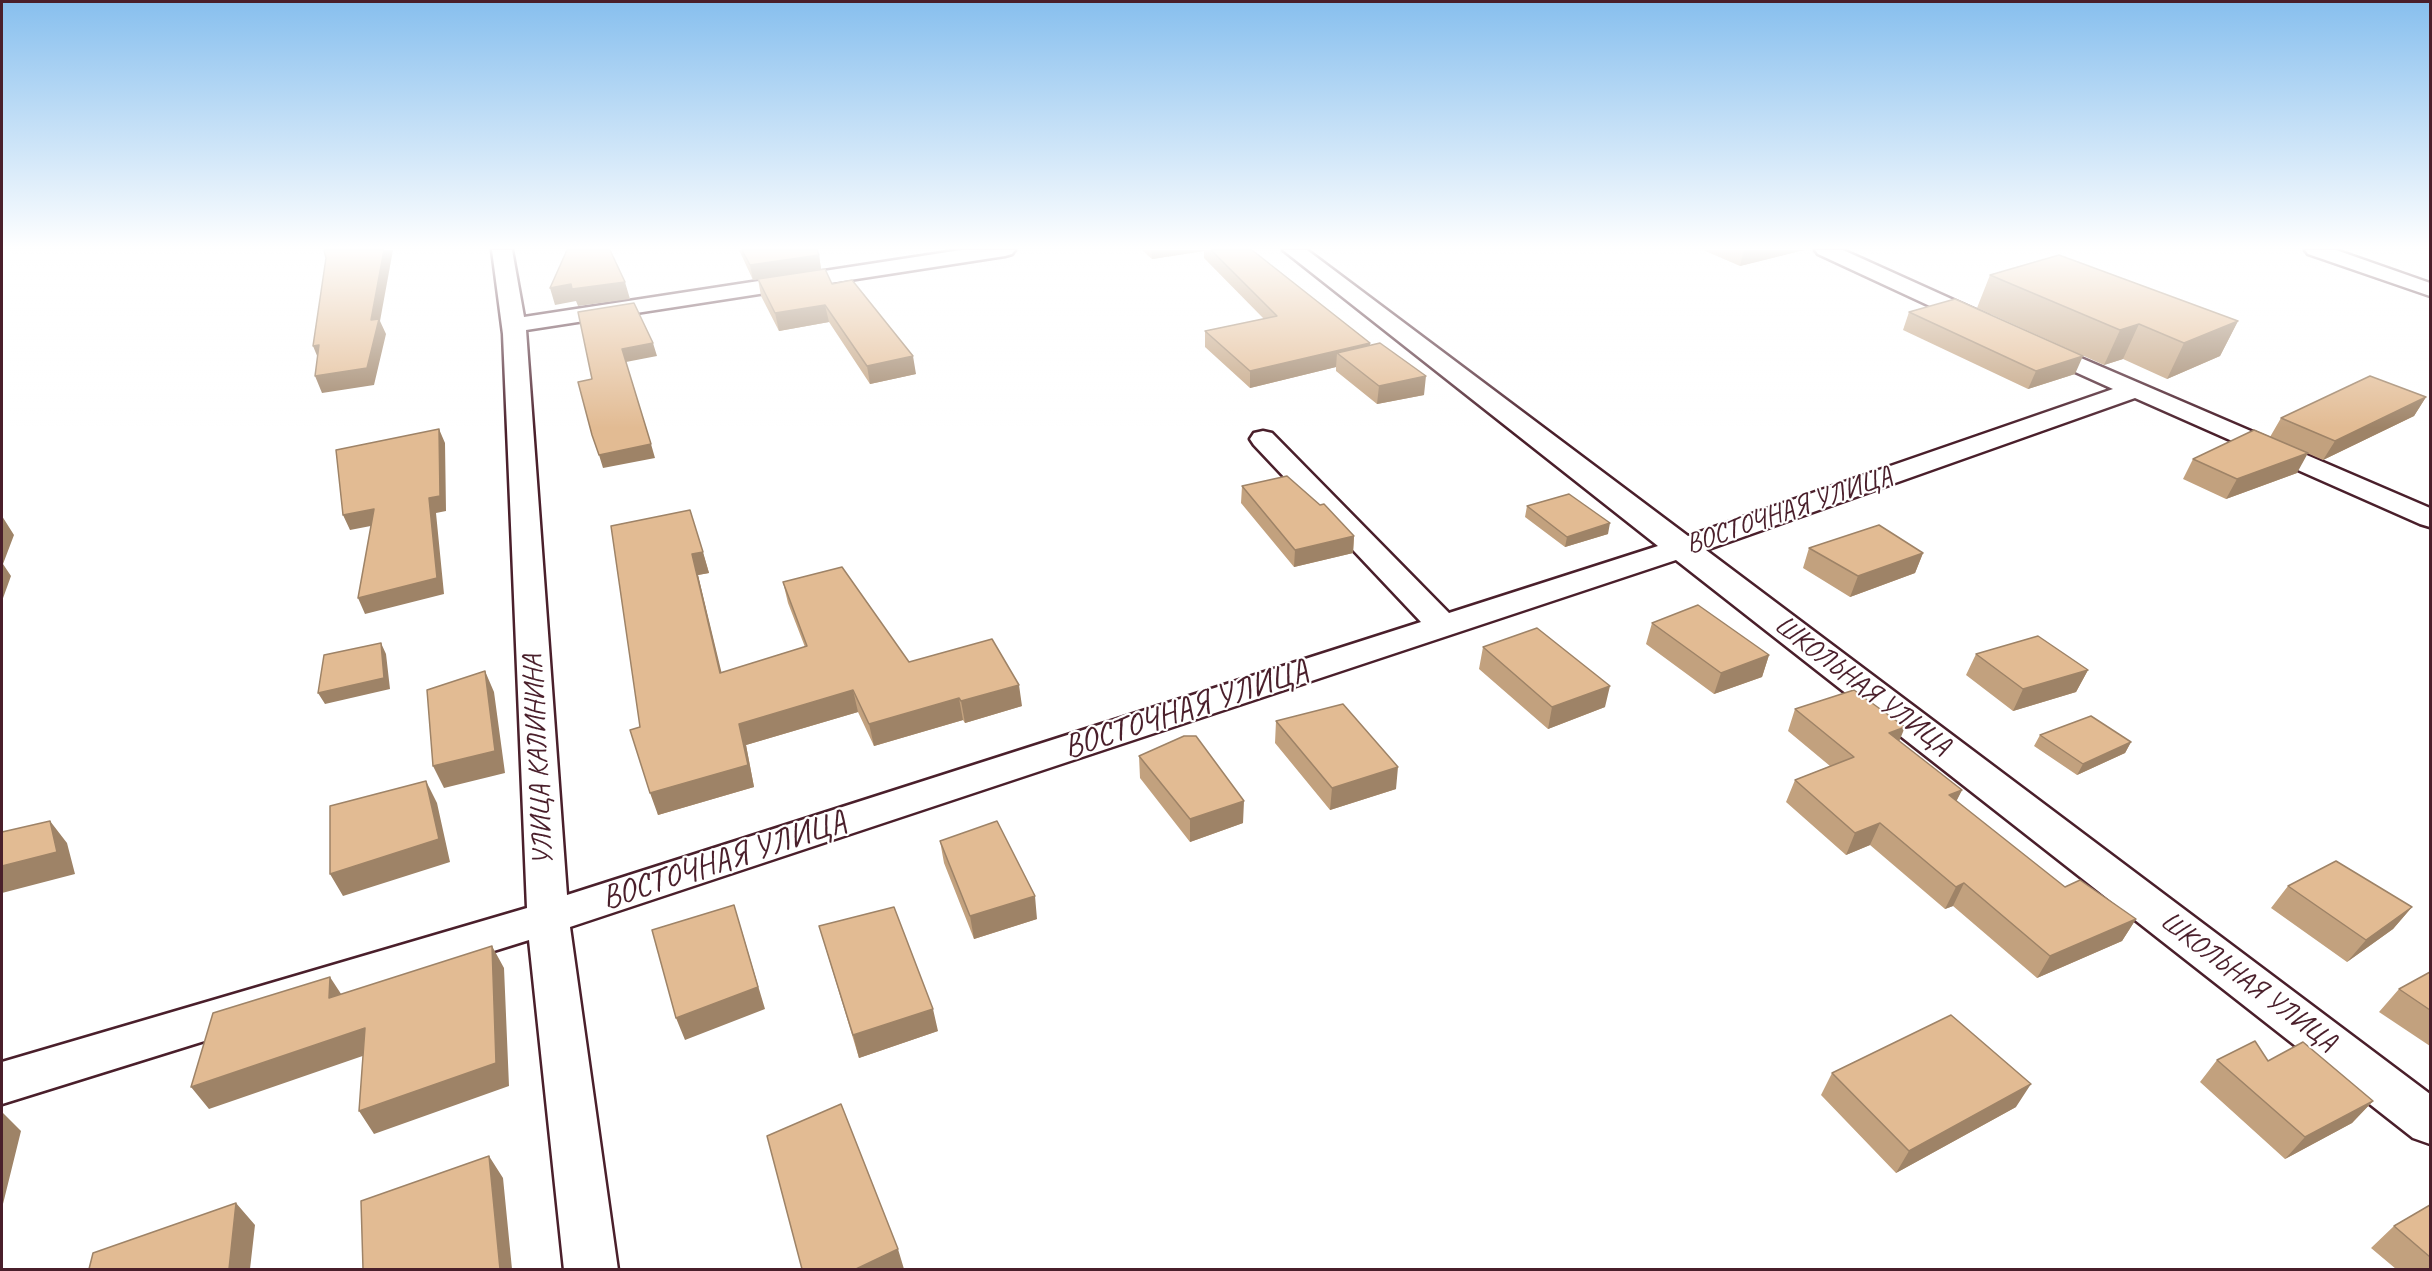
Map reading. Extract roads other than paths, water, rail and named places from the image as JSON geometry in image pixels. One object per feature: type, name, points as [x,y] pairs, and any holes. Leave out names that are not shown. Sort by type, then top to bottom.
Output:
[{"type":"street","name":"УЛИЦА КАЛИНИНА","points":[[511,309],[548,918],[591,1269]]},
{"type":"street","points":[[514,325],[606,309]]},
{"type":"street","name":"ШКОЛЬНАЯ УЛИЦА","points":[[1371,309],[2430,1122]]},
{"type":"street","points":[[1955,309],[2134,390],[2430,518]]},
{"type":"street","name":"ВОСТОЧНАЯ УЛИЦА","points":[[2,1083],[548,918],[1683,548],[2134,390]]},
{"type":"street","points":[[1263,439],[1443,626]]}]
